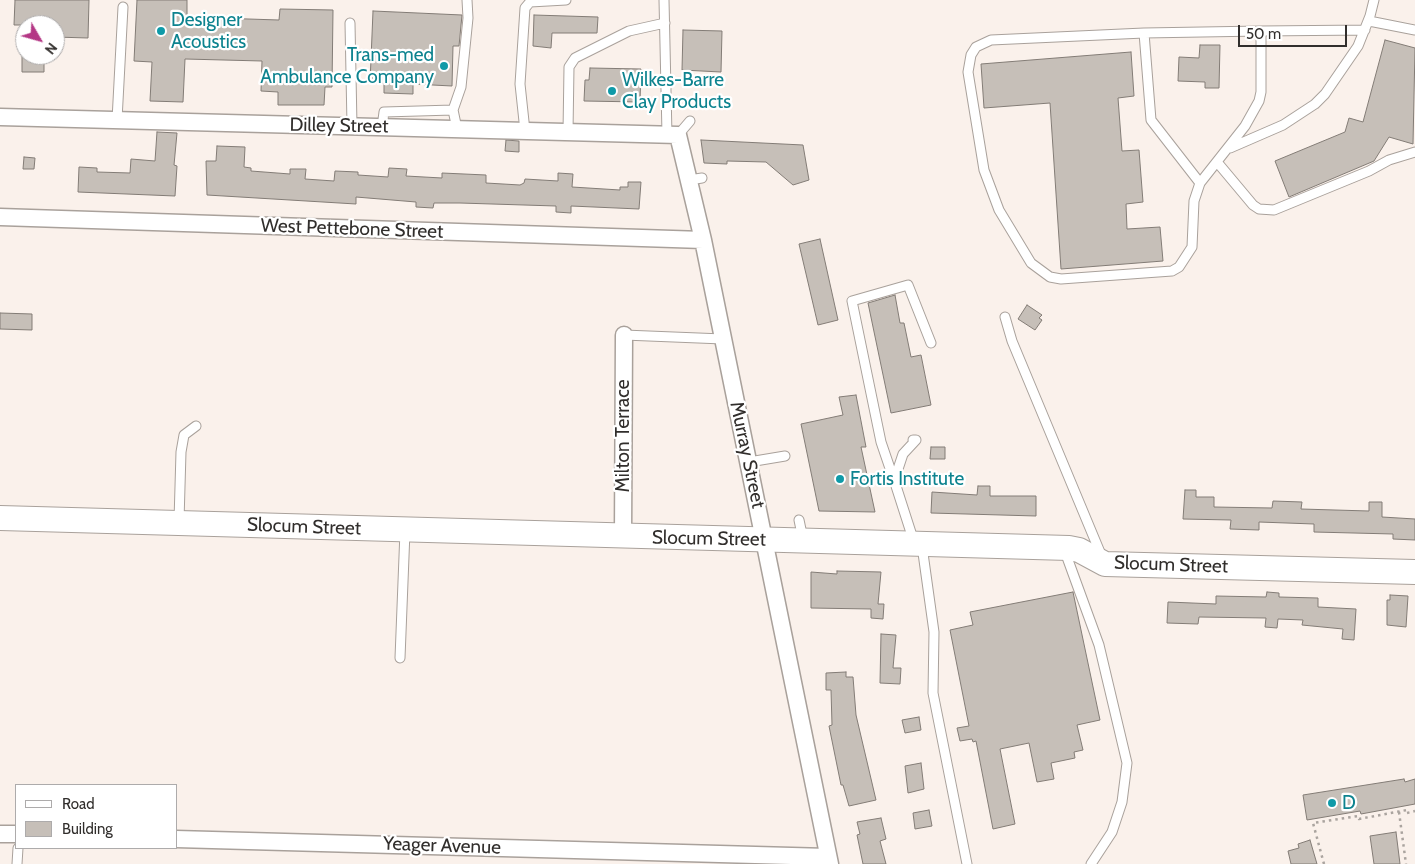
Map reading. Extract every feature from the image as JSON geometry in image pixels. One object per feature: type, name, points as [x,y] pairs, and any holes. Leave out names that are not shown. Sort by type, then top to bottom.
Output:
[{"type":"street","name":"Dilley Street","points":[[0,117],[673,135]]},
{"type":"street","name":"Murray Street","points":[[673,135],[695,179],[703,240],[829,860]]},
{"type":"street","name":"West Pettebone Street","points":[[0,218],[703,240]]},
{"type":"street","name":"Milton Terrace","points":[[623,537],[624,335]]},
{"type":"street","name":"Slocum Street","points":[[0,518],[765,540],[801,531],[918,544],[1079,550],[1105,564],[1415,572]]},
{"type":"street","points":[[0,834],[15,834]]},
{"type":"street","name":"Yeager Avenue","points":[[178,839],[829,860]]},
{"type":"lane","points":[[457,129],[453,110],[461,87],[468,18],[467,0]]},
{"type":"lane","points":[[525,131],[520,84],[525,8],[530,2],[566,0]]},
{"type":"lane","points":[[664,0],[673,135]]},
{"type":"lane","points":[[1228,149],[1283,125],[1315,104],[1341,72],[1365,30],[1374,0]]},
{"type":"lane","points":[[117,120],[123,7]]},
{"type":"lane","points":[[1369,21],[1415,30]]},
{"type":"lane","points":[[350,23],[352,126]]},
{"type":"lane","points":[[568,132],[569,67],[575,58],[629,31],[665,23]]},
{"type":"lane","points":[[1261,31],[1262,92],[1259,101],[1245,126],[1200,183],[1194,201],[1192,247],[1179,267],[1172,271],[1061,279],[1050,278],[1031,263],[999,210],[984,170],[968,72],[971,55],[976,47],[991,40],[1144,33],[1261,31],[1365,30]]},
{"type":"lane","points":[[1144,33],[1151,120],[1200,183]]},
{"type":"lane","points":[[382,127],[384,112],[453,110]]},
{"type":"lane","points":[[673,135],[690,121]]},
{"type":"lane","points":[[1217,162],[1253,205],[1259,209],[1274,210],[1369,171],[1389,160],[1415,152]]},
{"type":"lane","points":[[931,343],[908,285],[852,301],[881,442],[918,544],[934,632],[933,693],[967,864]]},
{"type":"lane","points":[[1005,317],[1012,341],[1105,564]]},
{"type":"lane","points":[[624,335],[723,339]]},
{"type":"lane","points":[[179,524],[181,452],[184,435],[196,426]]},
{"type":"lane","points":[[896,486],[896,475],[903,454],[916,440],[913,440]]},
{"type":"lane","points":[[748,462],[785,456]]},
{"type":"lane","points":[[400,658],[405,530]]},
{"type":"lane","points":[[1064,549],[1099,645],[1127,763],[1122,802],[1112,832],[1091,864]]},
{"type":"lane","points":[[17,864],[18,849]]},
{"type":"path","points":[[1324,864],[1313,823],[1415,811]]},
{"type":"path","points":[[1399,812],[1406,864]]},
{"type":"building","points":[[15,0],[89,0],[88,38],[65,37],[65,15],[15,15],[14,25]]},
{"type":"building","points":[[137,0],[187,0],[187,17],[279,20],[280,9],[333,10],[332,87],[325,87],[324,105],[278,105],[278,92],[261,91],[262,61],[185,59],[183,102],[150,101],[152,62],[134,61]]},
{"type":"building","points":[[373,11],[462,15],[459,46],[453,46],[452,86],[413,84],[413,94],[384,93],[384,83],[370,83]]},
{"type":"building","points":[[534,15],[598,17],[597,33],[552,33],[551,48],[533,46]]},
{"type":"building","points":[[683,30],[722,31],[721,72],[682,70]]},
{"type":"building","points":[[1385,40],[1415,48],[1413,144],[1389,137],[1374,161],[1289,197],[1275,161],[1345,132],[1349,118],[1363,122]]},
{"type":"building","points":[[1200,45],[1220,45],[1219,88],[1205,88],[1205,82],[1178,81],[1179,57],[1199,58]]},
{"type":"building","points":[[1131,52],[1134,96],[1118,98],[1122,151],[1139,150],[1143,202],[1126,204],[1127,229],[1160,227],[1163,261],[1061,269],[1050,103],[984,108],[981,64]]},
{"type":"building","points":[[22,65],[44,65],[44,72],[22,72]]},
{"type":"building","name":"Wilkes-Barre Clay Products","points":[[590,68],[641,69],[640,102],[584,101],[585,80],[589,80]]},
{"type":"building","points":[[157,132],[177,133],[174,165],[177,166],[175,196],[78,192],[79,167],[97,168],[97,172],[130,173],[131,159],[155,161]]},
{"type":"building","points":[[506,140],[519,141],[519,152],[505,151]]},
{"type":"building","points":[[701,140],[803,145],[809,180],[793,185],[766,162],[727,161],[727,164],[704,163]]},
{"type":"building","points":[[217,146],[245,147],[244,167],[251,168],[251,171],[290,174],[290,169],[306,169],[305,179],[334,181],[335,171],[358,172],[358,175],[388,177],[389,168],[407,169],[406,176],[442,178],[442,173],[486,175],[486,183],[520,185],[524,183],[525,179],[558,181],[558,173],[573,174],[572,187],[620,190],[620,187],[628,187],[628,182],[641,182],[639,209],[571,206],[571,213],[556,212],[556,206],[434,203],[433,208],[416,207],[416,202],[356,197],[356,204],[207,195],[206,161],[216,161]]},
{"type":"building","points":[[24,157],[35,158],[34,169],[23,169]]},
{"type":"building","points":[[820,239],[838,320],[818,325],[799,244]]},
{"type":"building","points":[[895,295],[900,323],[904,323],[911,357],[921,355],[931,405],[891,413],[868,303]]},
{"type":"building","points":[[1027,305],[1042,315],[1039,318],[1042,320],[1035,330],[1018,319]]},
{"type":"building","points":[[0,313],[32,314],[32,330],[0,329]]},
{"type":"building","name":"Fortis Institute","points":[[856,395],[866,447],[861,447],[875,512],[819,511],[801,424],[843,415],[839,397]]},
{"type":"building","points":[[931,447],[945,447],[945,459],[930,459]]},
{"type":"building","points":[[978,486],[990,486],[990,496],[1036,496],[1036,516],[931,513],[932,492],[977,495]]},
{"type":"building","points":[[1185,490],[1196,490],[1196,497],[1214,497],[1214,507],[1272,508],[1273,501],[1302,502],[1301,509],[1369,511],[1369,502],[1382,502],[1382,517],[1415,519],[1415,540],[1393,539],[1393,534],[1314,532],[1314,524],[1259,522],[1259,530],[1230,529],[1231,520],[1183,519]]},
{"type":"building","points":[[837,571],[881,572],[878,604],[884,604],[883,619],[871,618],[871,609],[811,608],[811,572],[837,574]]},
{"type":"building","points":[[1073,592],[1100,720],[1077,725],[1083,750],[1074,752],[1075,758],[1051,763],[1054,779],[1037,782],[1029,743],[1000,749],[1015,824],[993,829],[976,741],[973,742],[972,739],[960,741],[957,728],[969,726],[950,630],[973,625],[970,612]]},
{"type":"building","points":[[1267,592],[1279,593],[1279,597],[1318,598],[1318,607],[1356,609],[1354,640],[1342,639],[1343,629],[1302,625],[1303,620],[1278,619],[1277,628],[1265,627],[1266,618],[1199,617],[1198,624],[1167,623],[1168,602],[1216,604],[1216,596],[1266,597]]},
{"type":"building","points":[[1390,595],[1408,596],[1406,627],[1387,625],[1387,600],[1390,600]]},
{"type":"building","points":[[881,634],[896,635],[893,668],[901,668],[900,684],[880,683]]},
{"type":"building","points":[[846,672],[846,677],[853,677],[856,715],[876,800],[849,806],[843,785],[841,785],[829,726],[832,725],[831,690],[826,690],[826,673]]},
{"type":"building","points":[[919,717],[921,730],[905,733],[902,720]]},
{"type":"building","points":[[921,763],[924,789],[908,793],[905,766]]},
{"type":"building","points":[[1404,779],[1405,782],[1415,779],[1415,804],[1361,814],[1360,811],[1307,820],[1303,795]]},
{"type":"building","points":[[929,810],[932,826],[915,829],[913,813]]},
{"type":"building","points":[[881,818],[886,839],[880,841],[886,864],[863,864],[857,835],[860,834],[857,822]]},
{"type":"building","points":[[1396,832],[1400,864],[1374,864],[1370,836]]},
{"type":"building","points":[[1310,840],[1317,864],[1291,864],[1288,851],[1299,848],[1298,844]]},
{"type":"place","name":"Designer Acoustics","points":[[161,31]]},
{"type":"place","name":"Trans-med Ambulance Company","points":[[444,66]]},
{"type":"place","name":"Wilkes-Barre Clay Products","points":[[612,91]]},
{"type":"place","name":"Fortis Institute","points":[[840,479]]},
{"type":"place","name":"D","points":[[1332,803]]}]
